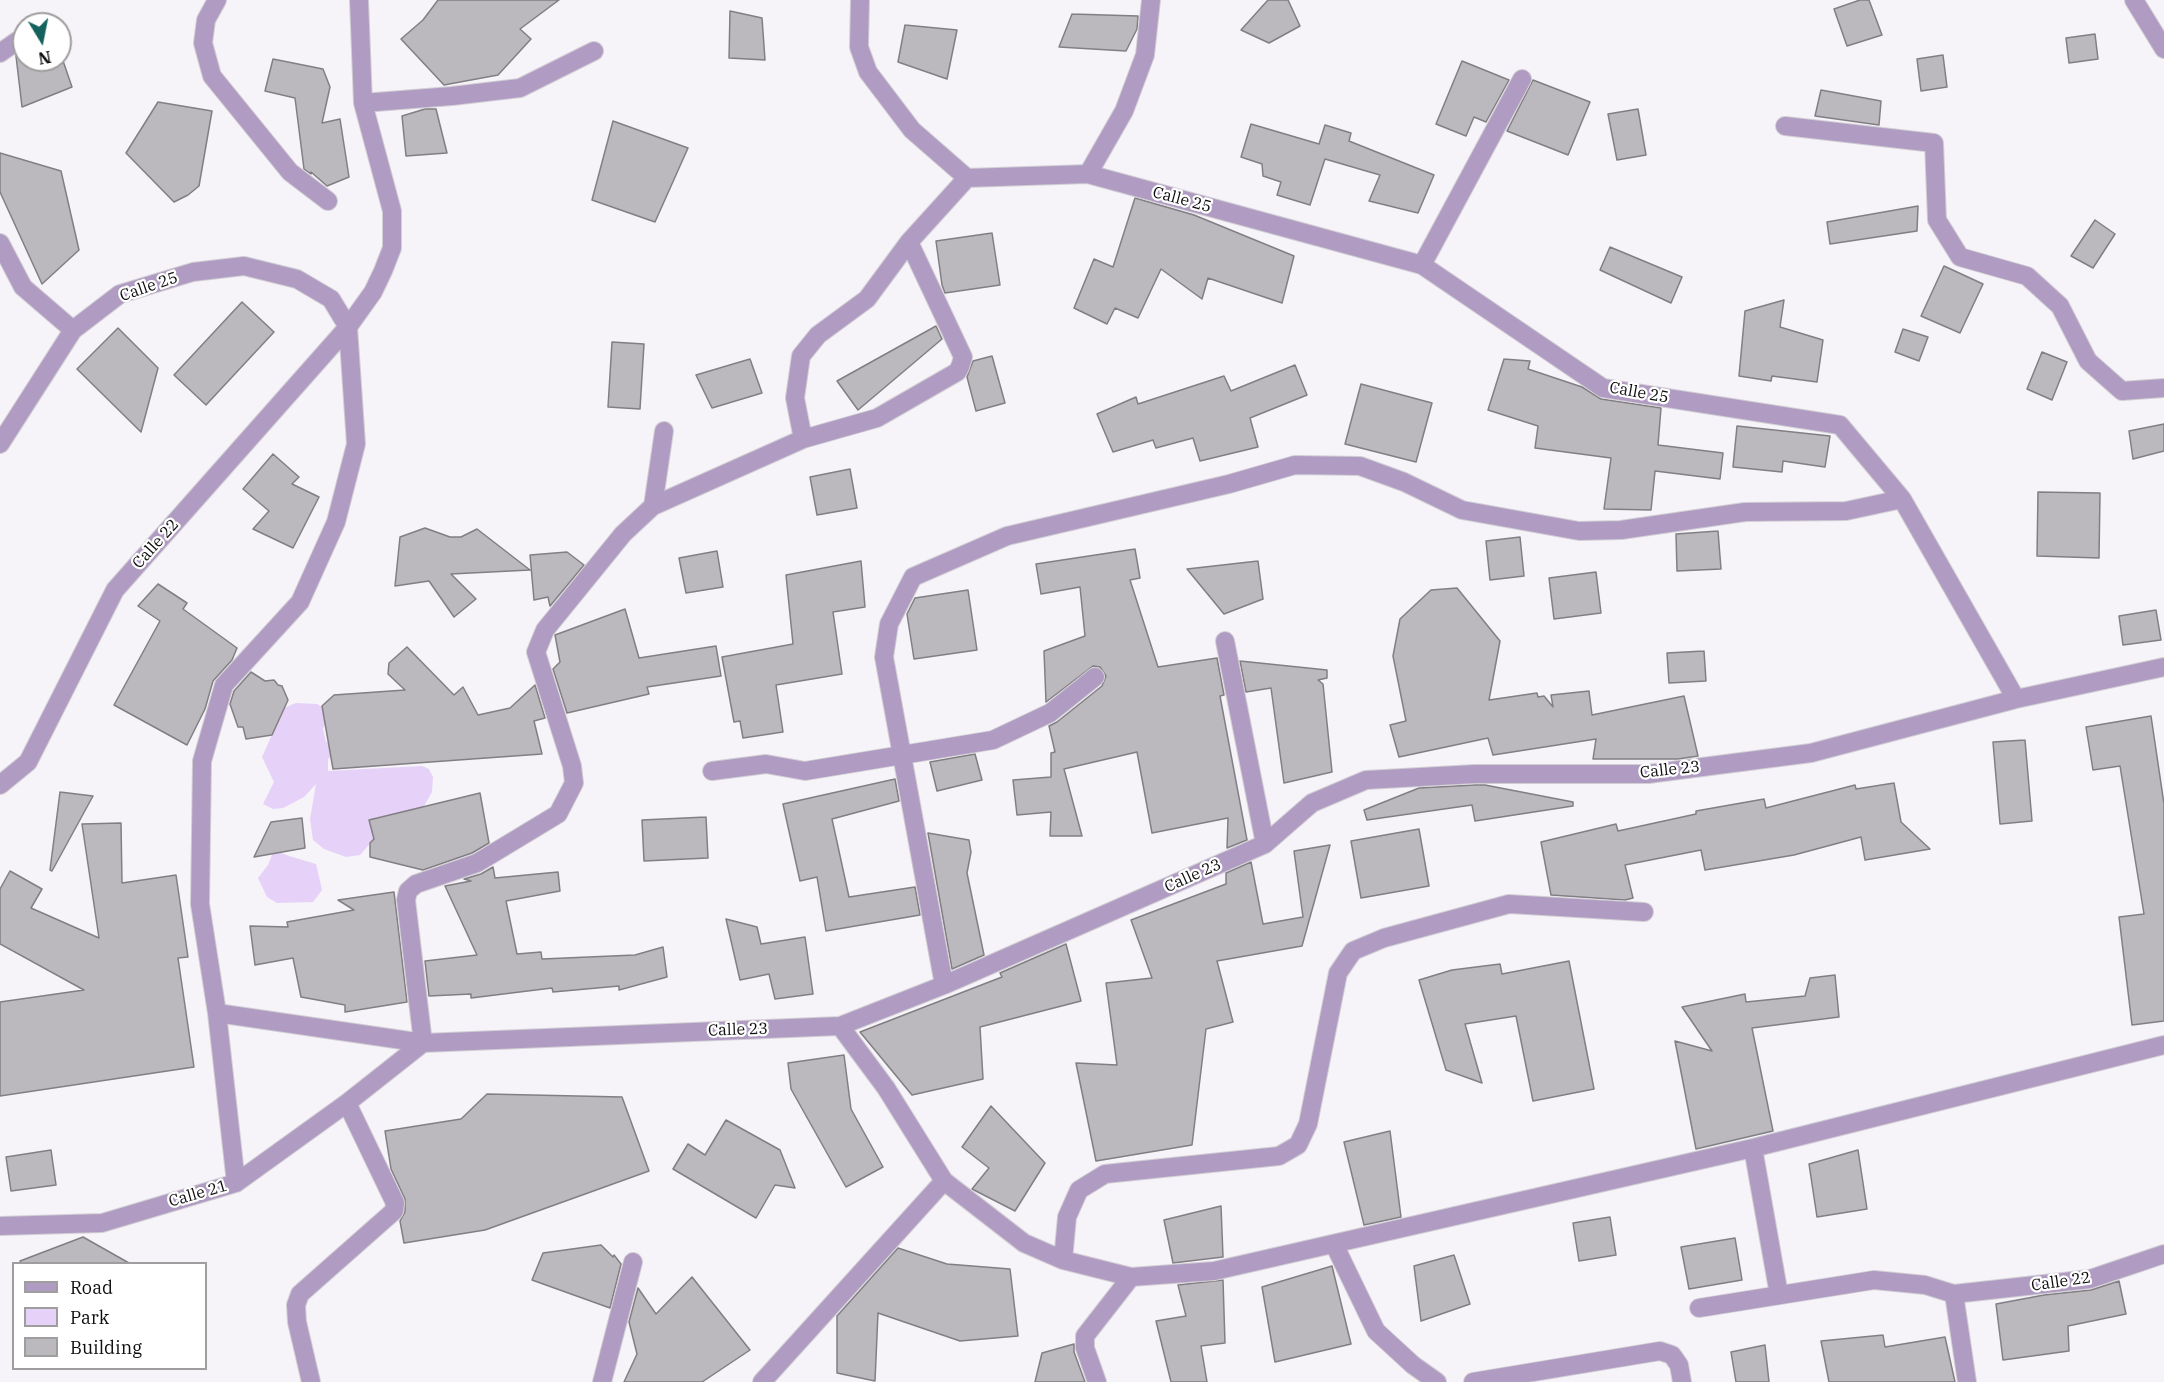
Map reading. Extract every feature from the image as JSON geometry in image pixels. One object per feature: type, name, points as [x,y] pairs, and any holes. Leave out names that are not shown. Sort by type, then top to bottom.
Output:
[{"type":"street","points":[[217,0],[206,20],[203,43],[212,76],[290,172],[328,201]]},
{"type":"street","name":"Calle 22","points":[[0,785],[28,762],[115,590],[348,327],[373,292],[392,248],[392,211],[363,103],[359,0]]},
{"type":"street","points":[[803,439],[795,399],[801,356],[818,335],[867,299],[909,242],[967,178],[912,130],[868,72],[859,47],[860,0]]},
{"type":"street","points":[[1088,174],[1124,111],[1145,55],[1151,0]]},
{"type":"street","points":[[2134,0],[2164,49]]},
{"type":"street","points":[[363,103],[520,88],[594,51]]},
{"type":"street","points":[[1422,265],[1522,79]]},
{"type":"street","points":[[1785,126],[1934,143],[1937,220],[1960,257],[2026,276],[2060,306],[2088,361],[2122,391],[2164,387]]},
{"type":"street","name":"Calle 25","points":[[967,178],[1088,174],[1422,265],[1603,388],[1840,425],[1902,499],[2016,699]]},
{"type":"street","points":[[423,1043],[406,900],[408,891],[416,884],[477,863],[558,814],[574,783],[572,766],[536,652],[545,630],[623,534],[653,506],[803,439],[877,418],[957,372],[963,357],[909,242]]},
{"type":"street","points":[[0,243],[23,287],[73,330]]},
{"type":"street","name":"Calle 25","points":[[0,444],[73,330],[120,294],[193,272],[244,266],[297,279],[331,299],[348,327]]},
{"type":"street","points":[[236,1183],[216,1013],[200,904],[202,761],[224,685],[300,602],[336,522],[356,444],[348,327]]},
{"type":"street","points":[[653,506],[664,431]]},
{"type":"street","points":[[944,985],[884,657],[889,624],[913,577],[1007,536],[1229,484],[1295,465],[1360,466],[1404,482],[1462,510],[1579,531],[1621,530],[1744,512],[1846,511],[1902,499]]},
{"type":"street","points":[[1225,641],[1265,844]]},
{"type":"street","name":"Calle 23","points":[[216,1013],[423,1043],[840,1026],[944,985],[1265,844],[1312,803],[1366,780],[1475,774],[1648,774],[1811,753],[2016,699],[2164,667]]},
{"type":"street","points":[[711,771],[766,764],[805,771],[993,740],[1050,713],[1095,677]]},
{"type":"street","points":[[1063,1260],[1067,1217],[1079,1190],[1104,1174],[1279,1156],[1298,1144],[1308,1124],[1338,973],[1353,951],[1384,938],[1509,904],[1644,912]]},
{"type":"street","points":[[840,1026],[886,1088],[944,1181],[1024,1243],[1063,1260],[1131,1277],[1214,1271],[1753,1148],[2164,1045]]},
{"type":"street","name":"Calle 21","points":[[0,1226],[102,1222],[236,1183],[347,1103],[423,1043]]},
{"type":"street","points":[[311,1382],[297,1322],[296,1305],[300,1294],[394,1211],[394,1203],[347,1103]]},
{"type":"street","points":[[1753,1148],[1779,1295]]},
{"type":"street","points":[[762,1382],[944,1181]]},
{"type":"street","points":[[1334,1244],[1376,1331],[1413,1365],[1437,1382]]},
{"type":"street","name":"Calle 22","points":[[1954,1294],[2090,1279],[2164,1254]]},
{"type":"street","points":[[602,1382],[633,1262]]},
{"type":"street","points":[[1097,1382],[1086,1348],[1085,1336],[1131,1277]]},
{"type":"street","points":[[1699,1308],[1874,1280],[1925,1285],[1954,1294],[1967,1382]]},
{"type":"street","points":[[1473,1382],[1660,1352],[1672,1355],[1676,1360],[1682,1382]]},
{"type":"green space","points":[[296,703],[317,704],[330,712],[333,723],[325,724],[323,729],[326,742],[334,745],[334,754],[328,759],[328,771],[422,766],[429,769],[433,777],[432,792],[420,813],[370,820],[374,839],[360,855],[346,857],[324,849],[313,840],[310,819],[316,784],[304,797],[283,808],[273,809],[263,804],[274,782],[262,757],[284,708]]},
{"type":"green space","points":[[274,850],[316,864],[322,890],[313,902],[277,903],[267,897],[258,878],[268,865]]},
{"type":"building","points":[[438,0],[559,0],[520,29],[531,39],[498,75],[444,85],[401,39],[423,20]]},
{"type":"building","points":[[1268,0],[1288,0],[1300,26],[1269,43],[1241,30]]},
{"type":"building","points":[[1860,0],[1869,0],[1882,35],[1847,46],[1834,9]]},
{"type":"building","points":[[730,11],[762,18],[765,60],[729,58]]},
{"type":"building","points":[[1072,14],[1138,16],[1137,29],[1126,51],[1059,47]]},
{"type":"building","points":[[905,25],[957,30],[947,79],[898,62]]},
{"type":"building","points":[[2095,34],[2098,59],[2069,63],[2066,38]]},
{"type":"building","points":[[1943,55],[1947,87],[1921,91],[1917,59]]},
{"type":"building","points":[[273,59],[323,69],[330,87],[322,123],[340,119],[349,177],[327,186],[304,169],[295,98],[265,91]]},
{"type":"building","points":[[1462,61],[1509,80],[1486,122],[1474,117],[1466,136],[1436,124]]},
{"type":"building","points":[[18,72],[67,72],[72,87],[22,107]]},
{"type":"building","points":[[1533,80],[1590,102],[1568,155],[1507,131]]},
{"type":"building","points":[[1821,90],[1881,101],[1879,125],[1815,116]]},
{"type":"building","points":[[158,102],[212,111],[199,186],[174,202],[126,153]]},
{"type":"building","points":[[425,109],[436,109],[447,153],[406,156],[402,116]]},
{"type":"building","points":[[1638,109],[1646,155],[1617,160],[1608,114]]},
{"type":"building","points":[[613,121],[688,148],[655,222],[592,200]]},
{"type":"building","points":[[1251,124],[1319,144],[1325,125],[1351,133],[1349,141],[1434,175],[1418,213],[1369,201],[1380,175],[1325,159],[1310,205],[1277,195],[1281,182],[1263,176],[1262,164],[1241,157]]},
{"type":"building","points":[[0,153],[61,171],[79,250],[42,284],[0,192]]},
{"type":"building","points":[[1135,198],[1194,215],[1294,256],[1282,303],[1208,278],[1202,299],[1161,269],[1138,318],[1115,308],[1107,324],[1074,308],[1094,259],[1113,267]]},
{"type":"building","points":[[1918,206],[1917,231],[1830,244],[1827,222]]},
{"type":"building","points":[[2095,220],[2115,234],[2093,268],[2071,256]]},
{"type":"building","points":[[992,233],[1000,285],[945,293],[936,241]]},
{"type":"building","points":[[1610,247],[1682,277],[1671,303],[1600,270]]},
{"type":"building","points":[[1944,266],[1983,284],[1960,333],[1921,316]]},
{"type":"building","points":[[1784,300],[1780,327],[1823,340],[1817,382],[1772,376],[1771,381],[1739,376],[1745,311]]},
{"type":"building","points":[[242,302],[274,332],[206,405],[174,375]]},
{"type":"building","points":[[936,326],[942,339],[858,410],[837,381]]},
{"type":"building","points":[[118,328],[158,368],[141,432],[77,369]]},
{"type":"building","points":[[1903,329],[1928,337],[1919,361],[1895,352]]},
{"type":"building","points":[[612,342],[644,344],[640,409],[608,407]]},
{"type":"building","points":[[2042,352],[2067,362],[2052,400],[2027,389]]},
{"type":"building","points":[[992,356],[1005,403],[976,411],[967,377],[973,361]]},
{"type":"building","points":[[750,359],[762,393],[712,408],[696,375]]},
{"type":"building","points":[[1504,359],[1530,361],[1528,369],[1582,387],[1601,399],[1661,408],[1658,445],[1723,453],[1720,479],[1655,471],[1651,510],[1604,509],[1611,458],[1535,448],[1538,426],[1488,410]]},
{"type":"building","points":[[1295,365],[1307,395],[1250,418],[1258,447],[1200,461],[1193,438],[1156,448],[1153,440],[1113,452],[1097,414],[1136,397],[1138,404],[1224,376],[1231,391]]},
{"type":"building","points":[[1361,384],[1432,403],[1416,462],[1345,444]]},
{"type":"building","points":[[2164,424],[2164,451],[2133,459],[2129,431]]},
{"type":"building","points":[[1737,426],[1830,436],[1825,467],[1783,461],[1782,472],[1733,467]]},
{"type":"building","points":[[273,454],[299,477],[292,484],[319,497],[293,548],[253,529],[269,511],[243,489]]},
{"type":"building","points":[[850,469],[857,508],[817,515],[810,477]]},
{"type":"building","points":[[2038,492],[2100,493],[2099,558],[2037,556]]},
{"type":"building","points":[[425,528],[450,537],[461,537],[477,529],[530,570],[451,574],[476,599],[454,617],[429,581],[395,586],[400,537]]},
{"type":"building","points":[[1718,531],[1721,569],[1677,571],[1676,534]]},
{"type":"building","points":[[1520,537],[1524,576],[1490,580],[1486,541]]},
{"type":"building","points":[[1135,549],[1140,578],[1130,580],[1158,667],[1217,658],[1224,695],[1220,696],[1247,840],[1227,848],[1228,818],[1152,833],[1137,752],[1064,769],[1082,836],[1050,836],[1051,812],[1017,815],[1013,780],[1051,777],[1051,753],[1055,752],[1049,726],[1102,686],[1106,676],[1100,667],[1093,666],[1046,702],[1044,651],[1085,636],[1080,587],[1041,594],[1036,564]]},
{"type":"building","points":[[717,551],[723,587],[686,593],[679,558]]},
{"type":"building","points":[[567,552],[584,565],[550,606],[548,597],[534,600],[530,555]]},
{"type":"building","points":[[861,561],[865,607],[833,612],[842,674],[776,685],[783,732],[743,738],[740,721],[734,722],[722,657],[793,644],[786,575]]},
{"type":"building","points":[[1258,561],[1263,599],[1224,614],[1187,569]]},
{"type":"building","points":[[1596,572],[1601,613],[1554,619],[1549,578]]},
{"type":"building","points":[[158,584],[187,603],[183,609],[237,648],[232,660],[213,681],[205,709],[187,745],[114,705],[160,621],[138,606]]},
{"type":"building","points":[[1457,588],[1500,641],[1489,700],[1537,693],[1538,697],[1544,696],[1553,707],[1551,695],[1589,691],[1592,715],[1684,696],[1698,756],[1678,759],[1593,759],[1596,739],[1493,755],[1488,738],[1399,757],[1390,725],[1406,721],[1393,656],[1400,619],[1431,590]]},
{"type":"building","points":[[968,590],[977,650],[914,659],[907,614],[915,598]]},
{"type":"building","points":[[625,609],[639,658],[716,646],[721,676],[647,687],[649,694],[567,713],[553,669],[560,662],[555,635]]},
{"type":"building","points":[[2156,610],[2161,640],[2123,645],[2119,616]]},
{"type":"building","points":[[407,647],[454,695],[463,687],[478,715],[510,708],[535,685],[545,718],[534,721],[542,754],[333,769],[322,706],[334,695],[405,690],[388,674],[389,663]]},
{"type":"building","points":[[1704,651],[1706,681],[1669,683],[1667,653]]},
{"type":"building","points":[[1240,661],[1327,670],[1327,678],[1318,680],[1323,684],[1332,772],[1284,783],[1271,688],[1246,692]]},
{"type":"building","points":[[251,672],[265,681],[274,680],[282,686],[288,700],[272,735],[246,739],[243,727],[238,727],[230,704],[234,691]]},
{"type":"building","points":[[2151,716],[2164,804],[2164,1021],[2132,1025],[2119,917],[2144,914],[2120,766],[2093,770],[2086,727]]},
{"type":"building","points":[[2025,740],[2032,821],[2000,824],[1993,742]]},
{"type":"building","points":[[975,754],[982,780],[937,791],[930,762]]},
{"type":"building","points":[[895,779],[899,801],[832,819],[849,897],[915,887],[920,915],[826,931],[817,877],[800,881],[783,804]]},
{"type":"building","points":[[1894,783],[1901,822],[1930,849],[1865,860],[1861,837],[1794,855],[1705,870],[1701,850],[1625,865],[1633,898],[1625,900],[1551,895],[1541,842],[1616,824],[1618,831],[1696,814],[1696,811],[1764,799],[1766,808],[1855,785],[1856,789]]},
{"type":"building","points":[[1475,785],[1573,802],[1573,806],[1475,821],[1472,805],[1367,820],[1364,810],[1419,788]]},
{"type":"building","points":[[60,792],[93,796],[52,871],[50,870]]},
{"type":"building","points":[[480,793],[489,843],[472,853],[423,870],[370,857],[370,843],[374,839],[369,820]]},
{"type":"building","points":[[706,817],[708,858],[644,861],[642,820]]},
{"type":"building","points":[[302,818],[305,848],[254,857],[271,822]]},
{"type":"building","points":[[121,823],[122,883],[176,875],[188,957],[178,958],[194,1067],[0,1096],[0,1002],[84,990],[0,944],[0,889],[10,871],[42,889],[31,908],[99,938],[82,824]]},
{"type":"building","points":[[1419,829],[1429,886],[1361,898],[1351,841]]},
{"type":"building","points":[[928,833],[969,840],[971,852],[967,873],[984,955],[952,969]]},
{"type":"building","points":[[1330,845],[1302,946],[1217,961],[1233,1022],[1206,1029],[1192,1145],[1096,1161],[1076,1063],[1117,1065],[1106,983],[1152,978],[1131,920],[1226,884],[1226,873],[1251,862],[1263,924],[1303,917],[1294,851]]},
{"type":"building","points":[[493,867],[495,878],[558,872],[560,891],[506,901],[517,954],[541,952],[542,959],[635,955],[663,947],[667,977],[619,990],[619,986],[553,992],[552,988],[471,998],[471,994],[429,996],[425,961],[477,955],[445,886],[471,881],[464,879],[481,874]]},
{"type":"building","points":[[394,892],[407,1002],[345,1012],[345,1005],[301,997],[293,958],[255,965],[250,926],[288,927],[287,922],[354,910],[338,900]]},
{"type":"building","points":[[726,919],[757,927],[761,944],[805,937],[813,994],[775,999],[769,974],[740,980]]},
{"type":"building","points":[[1066,944],[1081,1001],[980,1027],[983,1079],[912,1095],[860,1032],[1002,977],[1000,973]]},
{"type":"building","points":[[1569,961],[1594,1089],[1533,1101],[1516,1016],[1465,1024],[1482,1083],[1446,1070],[1419,980],[1452,970],[1500,964],[1502,974]]},
{"type":"building","points":[[1835,975],[1839,1017],[1752,1028],[1773,1131],[1696,1149],[1675,1041],[1712,1051],[1682,1007],[1745,994],[1746,1002],[1805,996],[1810,978]]},
{"type":"building","points":[[844,1055],[851,1109],[883,1167],[846,1187],[791,1089],[788,1063]]},
{"type":"building","points":[[487,1094],[622,1097],[649,1171],[485,1230],[404,1243],[400,1221],[405,1212],[405,1199],[391,1169],[385,1131],[461,1119]]},
{"type":"building","points":[[991,1106],[1045,1163],[1015,1211],[972,1189],[989,1168],[962,1147]]},
{"type":"building","points":[[726,1120],[780,1150],[795,1188],[775,1185],[756,1218],[673,1169],[688,1144],[705,1155]]},
{"type":"building","points":[[1390,1131],[1401,1217],[1364,1225],[1344,1142]]},
{"type":"building","points":[[51,1150],[56,1185],[11,1191],[6,1157]]},
{"type":"building","points":[[1858,1150],[1867,1209],[1817,1217],[1809,1164]]},
{"type":"building","points":[[1221,1206],[1223,1257],[1173,1263],[1164,1220]]},
{"type":"building","points":[[1610,1217],[1616,1255],[1579,1261],[1573,1223]]},
{"type":"building","points":[[83,1237],[127,1262],[20,1262]]},
{"type":"building","points":[[1735,1238],[1742,1280],[1689,1289],[1681,1247]]},
{"type":"building","points":[[601,1245],[621,1264],[610,1308],[532,1280],[543,1253]]},
{"type":"building","points":[[898,1248],[947,1264],[1010,1269],[1018,1336],[960,1341],[878,1313],[875,1381],[837,1373],[837,1316]]},
{"type":"building","points":[[1454,1255],[1470,1304],[1421,1321],[1414,1266]]},
{"type":"building","points":[[1332,1266],[1351,1344],[1275,1362],[1262,1287]]},
{"type":"building","points":[[692,1277],[750,1350],[702,1382],[624,1382],[637,1354],[629,1322],[638,1288],[656,1314]]},
{"type":"building","points":[[1223,1280],[1225,1343],[1201,1346],[1207,1382],[1171,1382],[1156,1321],[1186,1316],[1178,1285]]},
{"type":"building","points":[[2119,1281],[2126,1314],[2068,1326],[2069,1351],[2003,1360],[1996,1304],[2044,1295],[2091,1290]]},
{"type":"building","points":[[1883,1335],[1885,1347],[1945,1337],[1955,1382],[1829,1382],[1821,1341]]},
{"type":"building","points":[[1074,1344],[1074,1352],[1085,1382],[1035,1382],[1042,1353]]},
{"type":"building","points":[[1765,1345],[1769,1382],[1736,1382],[1731,1352]]}]
